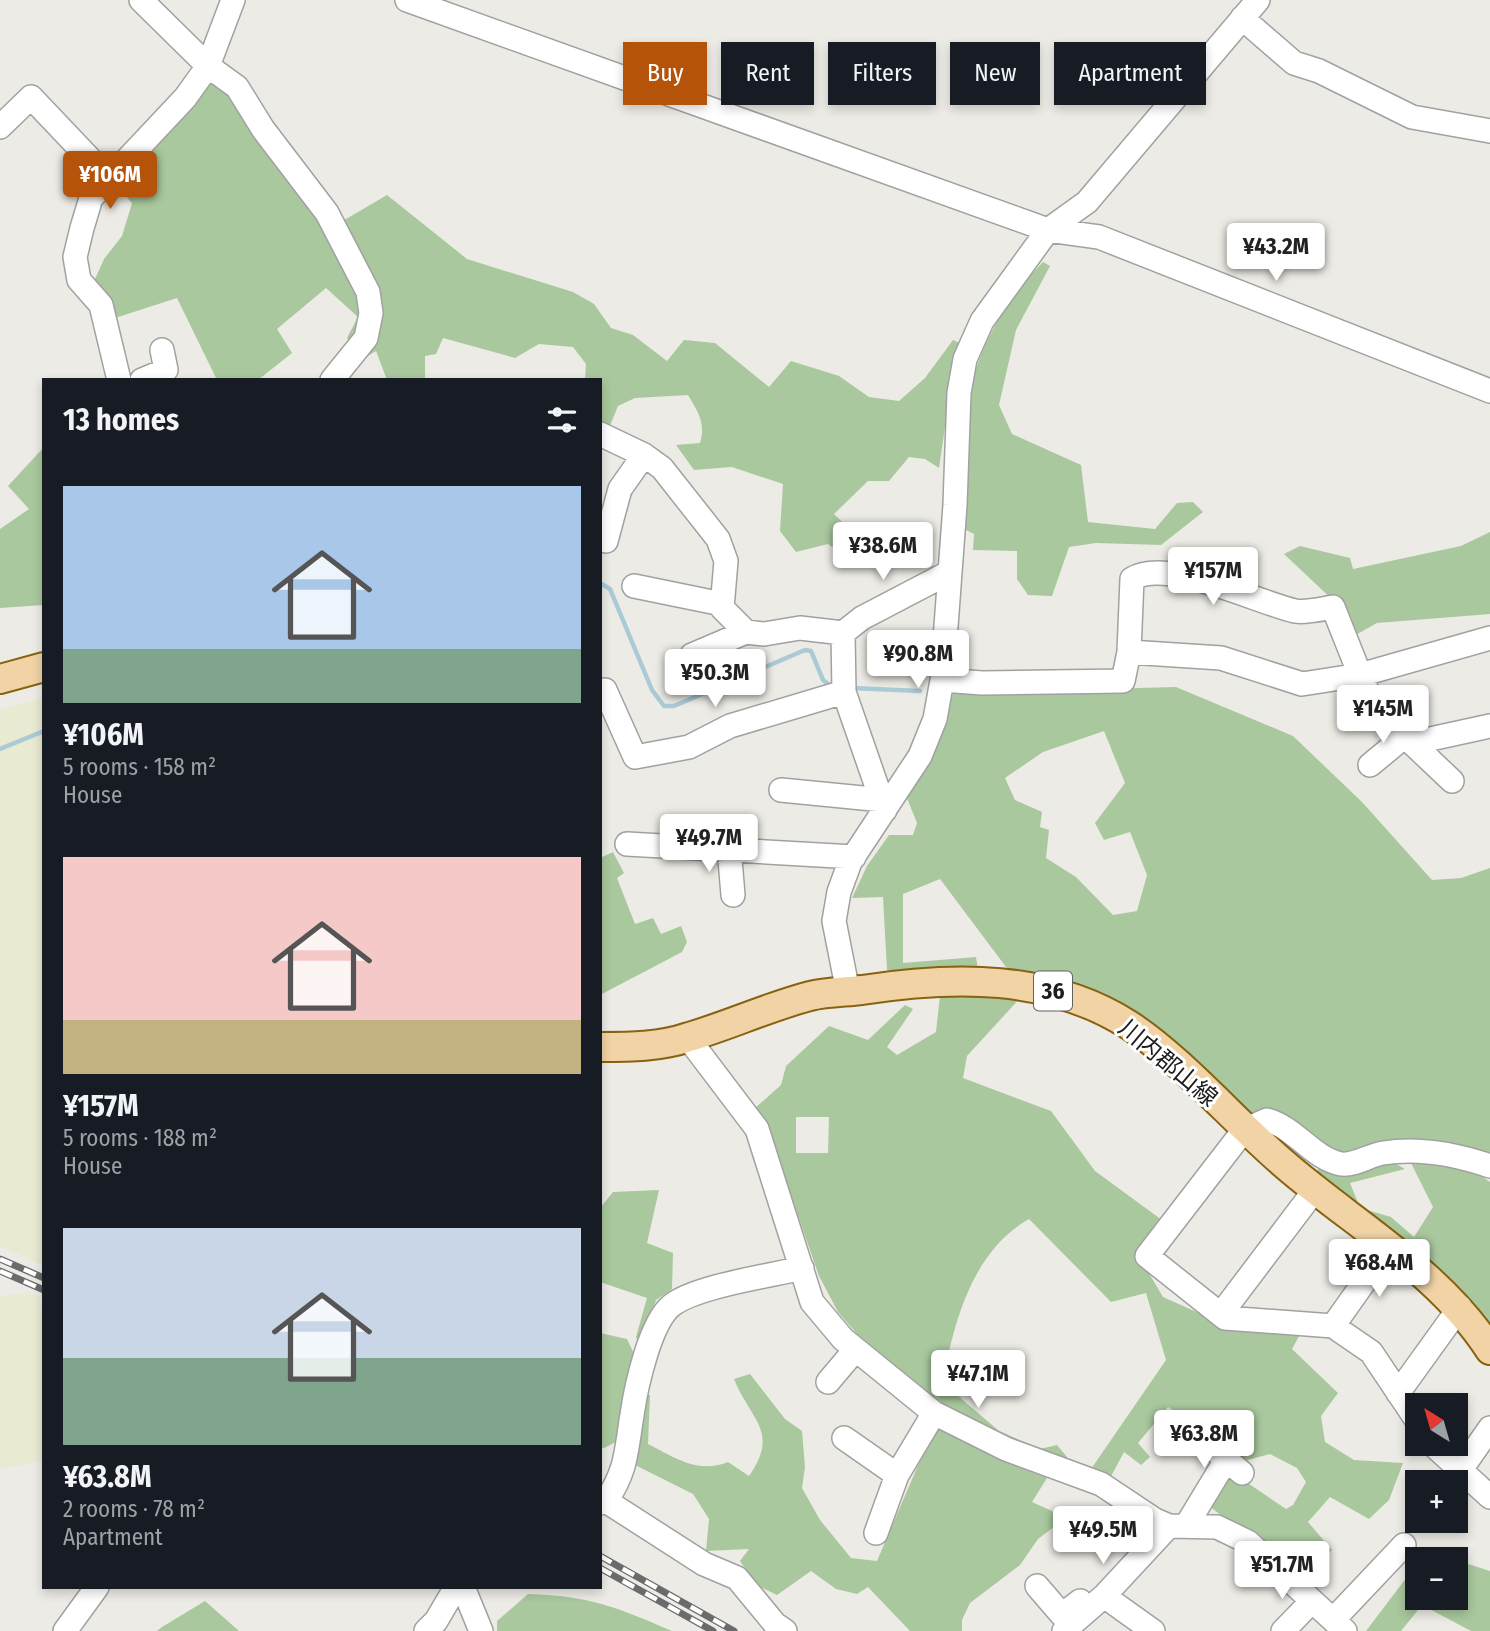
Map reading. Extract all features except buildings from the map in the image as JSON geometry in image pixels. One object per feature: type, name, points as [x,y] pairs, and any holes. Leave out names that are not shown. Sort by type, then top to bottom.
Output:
[{"type":"main road","points":[[0,679],[42,668]]},
{"type":"main road","name":"川内郡山線","points":[[602,1047],[646,1047],[688,1038],[760,1010],[814,995],[941,981],[1000,982],[1051,990],[1089,1003],[1130,1026],[1314,1191],[1389,1247],[1460,1307],[1490,1350]]},
{"type":"street","points":[[141,0],[208,66],[237,87],[263,130],[327,213],[368,292],[371,313],[366,338],[334,378]]},
{"type":"street","points":[[119,378],[102,305],[79,280],[75,257],[91,198],[107,177],[185,98],[208,66],[233,0]]},
{"type":"street","points":[[407,0],[1048,230],[1099,237],[1490,391]]},
{"type":"street","points":[[848,992],[834,920],[839,892],[854,857],[884,805],[920,757],[934,719],[942,680],[959,393],[965,359],[982,321],[1048,230],[1087,202],[1258,0]]},
{"type":"street","points":[[1242,18],[1294,63],[1319,71],[1412,117],[1490,131]]},
{"type":"street","points":[[0,127],[31,97],[107,177]]},
{"type":"street","points":[[147,378],[166,370],[162,350]]},
{"type":"street","points":[[602,434],[645,454],[662,468],[718,539],[726,561],[722,604],[733,622],[746,632]]},
{"type":"street","points":[[606,541],[620,489],[645,454]]},
{"type":"street","points":[[692,655],[746,632],[764,634],[800,628],[843,633],[862,618],[950,572]]},
{"type":"street","points":[[942,680],[982,683],[1123,681],[1129,652],[1132,579],[1141,573],[1192,578],[1298,612],[1333,607],[1375,708],[1452,781]]},
{"type":"street","points":[[634,586],[722,604]]},
{"type":"street","points":[[843,633],[844,690],[884,805]]},
{"type":"street","points":[[1129,652],[1221,658],[1302,684],[1360,675],[1490,638]]},
{"type":"street","points":[[605,690],[635,757],[689,747],[730,726],[844,690]]},
{"type":"street","points":[[1370,765],[1409,739],[1490,726]]},
{"type":"street","points":[[781,790],[884,805]]},
{"type":"street","points":[[627,844],[854,857]]},
{"type":"street","points":[[729,848],[733,895]]},
{"type":"street","points":[[688,1038],[757,1129],[812,1302],[855,1350],[934,1413],[1006,1449],[1101,1484],[1155,1520],[1177,1526],[1216,1527],[1248,1542],[1339,1625],[1404,1545]]},
{"type":"street","points":[[1405,1403],[1371,1352],[1333,1326],[1226,1318],[1147,1256],[1244,1130],[1267,1120],[1283,1124],[1321,1156],[1343,1165],[1384,1153],[1450,1152],[1490,1166]]},
{"type":"street","points":[[1222,1314],[1314,1191]]},
{"type":"street","points":[[1333,1326],[1389,1247]]},
{"type":"street","points":[[785,1631],[775,1624],[737,1578],[704,1564],[603,1502],[622,1476],[636,1389],[658,1324],[671,1306],[690,1296],[802,1268]]},
{"type":"street","points":[[1398,1393],[1460,1307]]},
{"type":"street","points":[[828,1382],[855,1350]]},
{"type":"street","points":[[876,1533],[897,1475],[934,1413]]},
{"type":"street","points":[[1461,1470],[1490,1428]]},
{"type":"street","points":[[1064,1631],[1177,1526],[1234,1466],[1195,1433]]},
{"type":"street","points":[[844,1438],[897,1475]]},
{"type":"street","points":[[1444,1456],[1459,1470]]},
{"type":"street","points":[[1468,1478],[1490,1497]]},
{"type":"street","points":[[1037,1586],[1062,1615],[1080,1601],[1096,1603],[1153,1631]]},
{"type":"street","points":[[65,1631],[96,1589]]},
{"type":"street","points":[[426,1631],[436,1621],[455,1589]]},
{"type":"street","points":[[464,1589],[481,1631]]},
{"type":"street","points":[[1283,1631],[1312,1601]]},
{"type":"green space","points":[[211,77],[237,101],[275,166],[311,204],[329,229],[387,195],[467,259],[573,292],[594,304],[611,328],[633,335],[667,361],[684,340],[715,343],[769,387],[791,361],[839,376],[869,397],[899,401],[925,378],[953,340],[962,344],[949,400],[939,468],[925,459],[909,457],[889,481],[868,481],[834,514],[867,546],[857,564],[828,544],[796,552],[780,531],[783,484],[732,467],[694,470],[676,445],[700,443],[702,436],[698,412],[688,395],[635,398],[618,406],[609,428],[602,425],[602,378],[585,378],[586,364],[573,347],[539,344],[515,358],[443,338],[436,354],[425,356],[425,378],[386,378],[376,351],[366,357],[347,338],[358,317],[326,288],[277,329],[292,353],[261,378],[216,378],[177,298],[112,319],[92,286],[104,259],[122,236],[132,203],[114,183]]},
{"type":"green space","points":[[1043,262],[1050,266],[1016,330],[999,405],[1012,434],[1081,465],[1088,522],[1155,529],[1177,503],[1193,502],[1203,512],[1161,545],[1096,543],[1069,547],[1052,596],[1028,595],[1017,579],[1017,551],[973,550],[974,534],[966,530],[964,484],[965,421],[977,366],[1004,310]]},
{"type":"green space","points":[[42,449],[42,605],[0,608],[0,529],[29,509],[8,486]]},
{"type":"green space","points":[[1490,532],[1490,614],[1377,623],[1352,637],[1336,603],[1284,554],[1300,546],[1350,558],[1353,569],[1461,546]]},
{"type":"green space","points":[[1176,687],[1293,736],[1362,802],[1432,880],[1461,878],[1490,868],[1490,1159],[1345,1158],[1324,1150],[1284,1113],[1265,1111],[1243,1118],[1036,979],[1006,967],[940,879],[903,894],[903,963],[976,957],[978,970],[887,970],[883,897],[852,898],[867,866],[889,835],[913,835],[917,823],[907,798],[931,755],[953,693]],"holes":[[[1104,731],[1125,783],[1095,823],[1104,840],[1130,832],[1147,875],[1137,911],[1113,915],[1076,877],[1046,858],[1049,830],[1040,827],[1042,812],[1015,800],[1005,778],[1043,752]]]},
{"type":"green space","points":[[42,698],[42,1265],[0,1246],[0,710]]},
{"type":"green space","points":[[613,852],[624,873],[617,878],[635,924],[653,918],[661,934],[681,926],[687,942],[682,952],[602,994],[602,857]]},
{"type":"green space","points":[[940,996],[1022,996],[967,1056],[963,1078],[1051,1111],[1095,1171],[1162,1220],[1138,1255],[1163,1297],[1221,1323],[1303,1329],[1292,1349],[1338,1393],[1321,1416],[1325,1442],[1354,1460],[1403,1463],[1389,1500],[1369,1519],[1330,1497],[1308,1522],[1332,1550],[1302,1581],[1207,1504],[1227,1469],[1286,1509],[1293,1505],[1306,1482],[1297,1468],[1270,1454],[1240,1462],[1213,1435],[1168,1407],[1138,1443],[1150,1457],[1141,1465],[1124,1452],[1109,1480],[1091,1469],[1166,1360],[1146,1293],[1111,1302],[1029,1219],[1010,1232],[993,1249],[980,1269],[960,1313],[943,1383],[999,1431],[1040,1449],[1057,1445],[1067,1457],[1065,1462],[1052,1460],[959,1416],[863,1341],[838,1312],[819,1276],[769,1132],[754,1109],[781,1085],[786,1066],[829,1026],[868,1040],[905,1005],[913,1009],[887,1047],[897,1055],[936,1032]],"holes":[[[796,1117],[829,1117],[828,1153],[796,1153]]]},
{"type":"green space","points":[[1387,1159],[1405,1169],[1350,1183],[1360,1208],[1391,1217],[1414,1237],[1433,1207],[1410,1161],[1468,1167],[1490,1182],[1490,1338],[1308,1176],[1325,1165]]},
{"type":"green space","points":[[659,1190],[647,1243],[673,1253],[672,1289],[656,1300],[640,1347],[636,1337],[647,1298],[602,1283],[602,1206],[613,1192]]},
{"type":"green space","points":[[29,1292],[39,1296],[42,1310],[42,1460],[0,1469],[0,1297]]},
{"type":"green space","points":[[602,1333],[627,1339],[635,1356],[622,1439],[604,1448]]},
{"type":"green space","points":[[750,1374],[785,1419],[802,1431],[805,1467],[802,1488],[820,1520],[851,1558],[877,1561],[934,1428],[942,1423],[1047,1478],[1032,1502],[1052,1511],[1059,1523],[1038,1539],[1020,1565],[970,1603],[962,1620],[962,1631],[910,1631],[868,1587],[857,1594],[836,1589],[811,1571],[777,1595],[756,1585],[740,1561],[749,1549],[706,1551],[709,1519],[693,1494],[633,1464],[641,1396],[650,1395],[648,1444],[687,1463],[706,1466],[728,1462],[749,1476],[758,1461],[762,1437],[760,1426],[734,1379]]},
{"type":"green space","points":[[1468,1564],[1490,1571],[1490,1631],[1471,1631],[1431,1610],[1468,1610]]},
{"type":"green space","points":[[1405,1580],[1405,1610],[1418,1610],[1401,1631],[1366,1631]]},
{"type":"green space","points":[[528,1594],[569,1597],[603,1604],[672,1631],[497,1631],[497,1621]]},
{"type":"green space","points":[[205,1601],[239,1631],[157,1631],[162,1627]]},
{"type":"waterway","points":[[602,584],[610,589],[652,690],[664,706],[674,706],[805,650],[811,651],[823,680],[832,687]]},
{"type":"waterway","points":[[851,688],[920,691]]},
{"type":"waterway","points":[[0,749],[42,732]]},
{"type":"railway","points":[[0,1259],[42,1277]]},
{"type":"railway","points":[[0,1271],[42,1289]]},
{"type":"railway","points":[[602,1557],[734,1631]]},
{"type":"railway","points":[[602,1569],[713,1631]]}]
